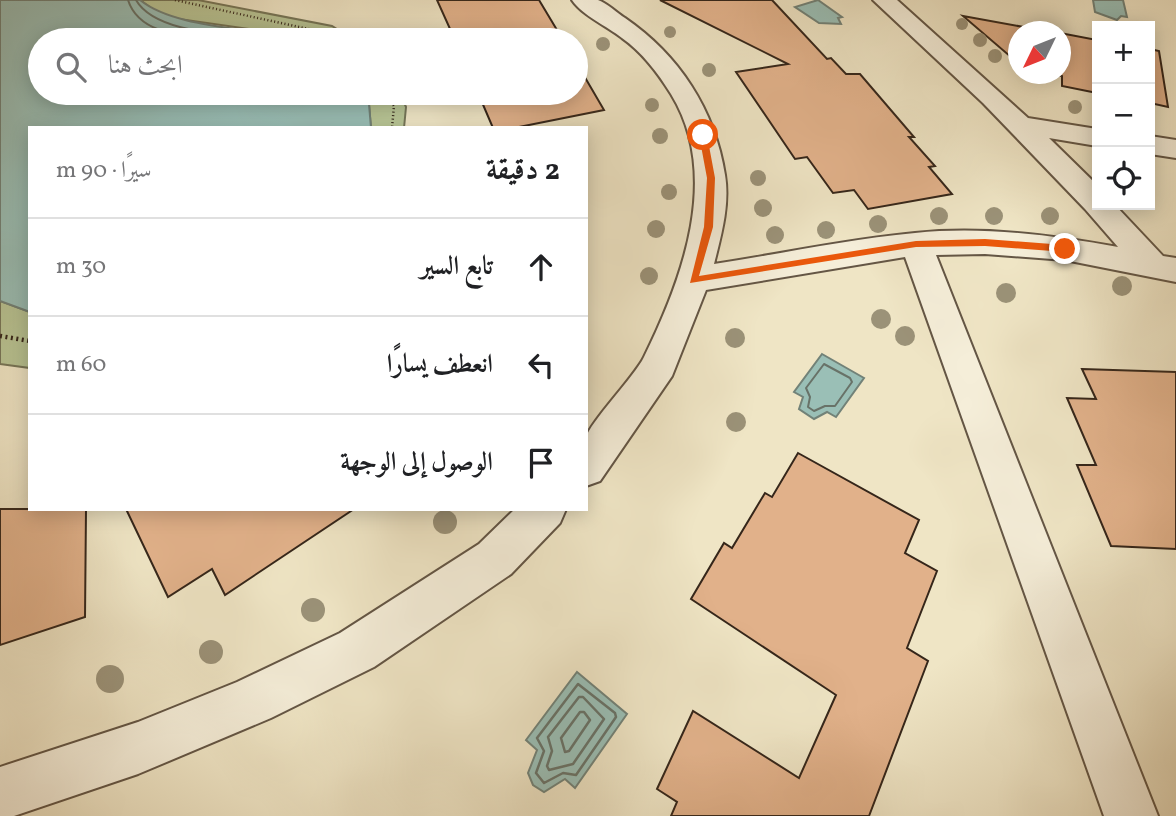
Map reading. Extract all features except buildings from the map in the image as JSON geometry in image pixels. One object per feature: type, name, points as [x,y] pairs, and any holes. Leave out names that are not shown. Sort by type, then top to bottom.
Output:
[{"type":"street","points":[[583,0],[634,35],[663,63],[686,96],[703,135],[711,178],[708,227],[693,280],[659,366],[588,465]]},
{"type":"street","points":[[884,0],[1021,125],[1092,198]]},
{"type":"street","points":[[1021,125],[1092,136]]},
{"type":"street","points":[[1155,146],[1176,149]]},
{"type":"street","points":[[1104,210],[1163,267]]},
{"type":"street","points":[[693,280],[916,244],[985,243],[1065,249],[1163,267]]},
{"type":"street","points":[[916,244],[1131,816]]},
{"type":"street","points":[[0,794],[138,748],[253,700],[357,650],[495,559],[543,511]]},
{"type":"path","points":[[175,0],[304,28]]},
{"type":"path","points":[[392,126],[393,105]]},
{"type":"path","points":[[0,336],[28,341]]},
{"type":"green space","points":[[140,0],[198,0],[335,28],[242,28],[179,19],[158,13]]},
{"type":"green space","points":[[369,105],[405,105],[404,126],[371,126]]},
{"type":"green space","points":[[0,301],[28,311],[28,368],[0,364]]},
{"type":"water","points":[[0,0],[140,0],[173,17],[228,28],[28,28],[28,105],[369,105],[371,126],[28,126],[28,311],[0,301]]},
{"type":"water","points":[[818,0],[842,17],[838,18],[841,24],[819,23],[795,7]]},
{"type":"water","points":[[1093,0],[1123,0],[1127,17],[1121,16],[1117,20],[1095,12]]},
{"type":"water","points":[[822,354],[864,378],[836,417],[827,412],[814,419],[799,409],[803,397],[794,392]]},
{"type":"water","points":[[577,672],[627,714],[575,788],[565,779],[544,792],[533,785],[528,773],[537,750],[526,740]]},
{"type":"route","points":[[703,135],[711,178],[708,227],[693,280],[916,244],[985,243],[1065,249]]}]
